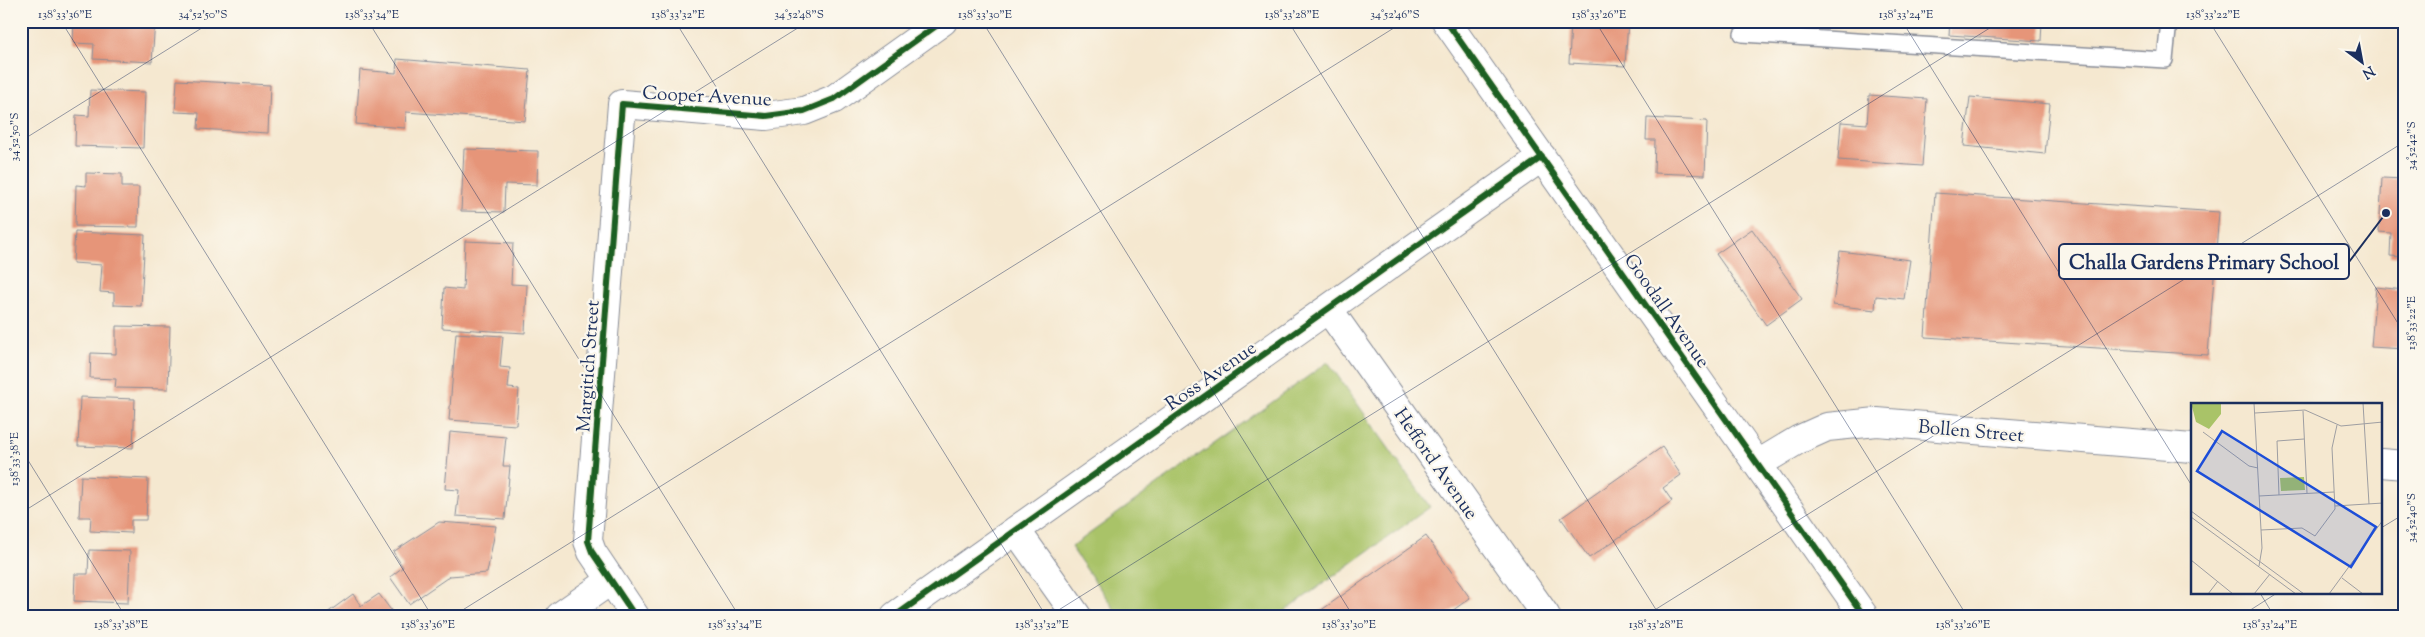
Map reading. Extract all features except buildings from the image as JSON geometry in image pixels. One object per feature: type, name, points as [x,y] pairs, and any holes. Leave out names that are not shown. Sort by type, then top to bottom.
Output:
[{"type":"street","name":"Cooper Avenue","points":[[622,104],[766,116],[804,111],[834,99],[943,21]]},
{"type":"street","name":"Goodall Avenue","points":[[1446,21],[1864,616]]},
{"type":"street","name":"Margitich Street","points":[[622,104],[588,541],[592,552],[610,581],[635,616]]},
{"type":"street","name":"Ross Avenue","points":[[895,616],[1329,310],[1542,157]]},
{"type":"street","name":"Hefford Avenue","points":[[1329,310],[1546,616]]},
{"type":"street","name":"Bollen Street","points":[[1758,464],[1798,440],[1828,427],[1877,422],[2191,448]]},
{"type":"street","points":[[2382,463],[2404,465]]},
{"type":"street","points":[[1016,530],[1077,616]]},
{"type":"street","points":[[560,616],[610,581]]},
{"type":"lane","points":[[1742,34],[2165,60],[2169,21]]},
{"type":"green space","points":[[1328,362],[1430,507],[1278,616],[1119,616],[1071,547]]},
{"type":"cycle path","points":[[635,616],[592,552],[588,541],[622,104],[766,116],[804,111],[834,99],[943,21]]},
{"type":"cycle path","points":[[1446,21],[1864,616]]},
{"type":"cycle path","points":[[895,616],[1542,157]]},
{"type":"place","name":"Challa Gardens Primary School","points":[[2386,213]]}]
